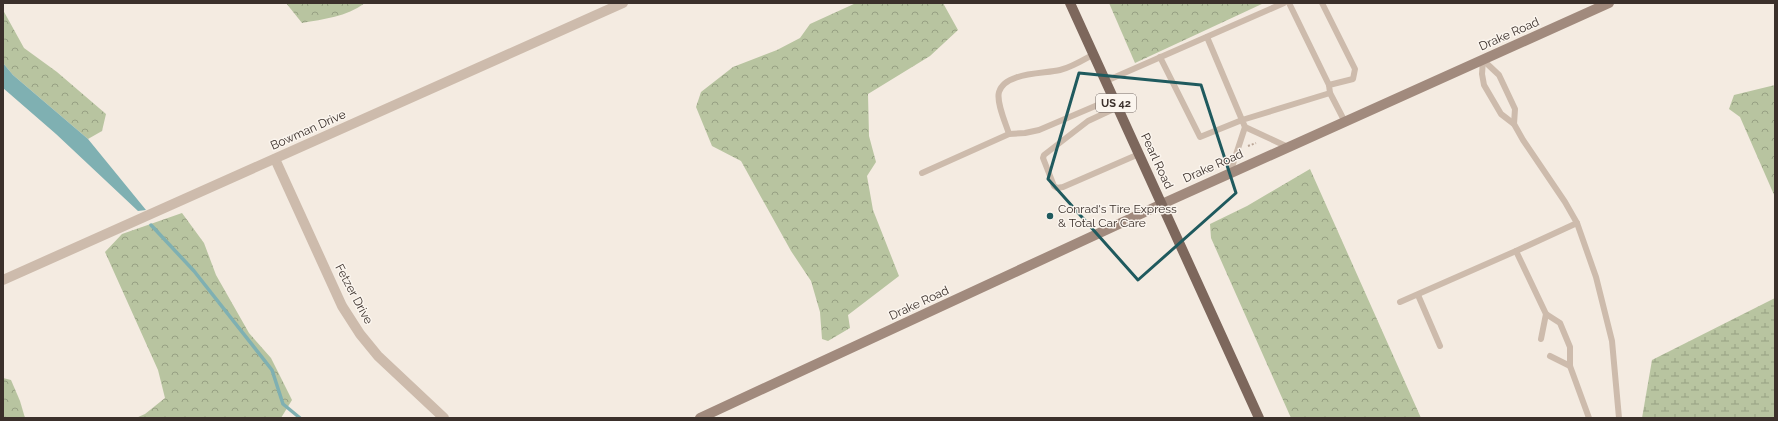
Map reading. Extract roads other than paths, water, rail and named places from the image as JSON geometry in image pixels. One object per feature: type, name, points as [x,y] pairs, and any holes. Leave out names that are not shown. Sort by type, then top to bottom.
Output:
[{"type":"main road","name":"Pearl Road","points":[[1070,3],[1259,418]]},
{"type":"street","name":"Bowman Drive","points":[[3,280],[623,3]]},
{"type":"street","name":"Drake Road","points":[[700,418],[1288,146],[1345,122],[1609,3]]},
{"type":"street","name":"Fetzer Drive","points":[[275,159],[342,306],[360,334],[378,356],[444,418]]},
{"type":"lane","points":[[1106,81],[1284,3]]},
{"type":"lane","points":[[1289,3],[1329,85],[1330,93],[1345,122]]},
{"type":"lane","points":[[1322,3],[1355,69],[1353,79],[1329,85]]},
{"type":"lane","points":[[1208,37],[1244,127],[1230,173]]},
{"type":"lane","points":[[1009,134],[998,99],[999,91],[1002,87],[1015,78],[1060,70],[1094,54]]},
{"type":"lane","points":[[1160,58],[1200,137],[1242,120],[1330,93]]},
{"type":"lane","points":[[1483,60],[1499,75],[1515,109],[1514,124]]},
{"type":"lane","points":[[1483,60],[1482,74],[1484,85],[1501,114],[1514,124],[1577,223],[1596,277],[1612,341],[1618,418]]},
{"type":"lane","points":[[922,173],[1009,134],[1025,134],[1039,130],[1116,102]]},
{"type":"lane","points":[[1116,102],[1044,154],[1043,158],[1054,186],[1057,188],[1063,187],[1139,154]]},
{"type":"lane","points":[[1244,127],[1288,146]]},
{"type":"lane","points":[[1400,302],[1577,223]]},
{"type":"lane","points":[[1516,251],[1546,314],[1560,323],[1570,347],[1570,366],[1589,418]]},
{"type":"lane","points":[[1418,295],[1440,346]]},
{"type":"lane","points":[[1541,338],[1546,314]]},
{"type":"lane","points":[[1550,356],[1570,366]]},
{"type":"water","points":[[3,63],[13,75],[88,139],[146,210],[138,211],[56,134],[3,88]]},
{"type":"waterway","points":[[151,225],[194,271],[272,370],[283,404],[300,418]]},
{"type":"place","name":"Conrad's Tire Express & Total Car Care","points":[[1050,216]]}]
